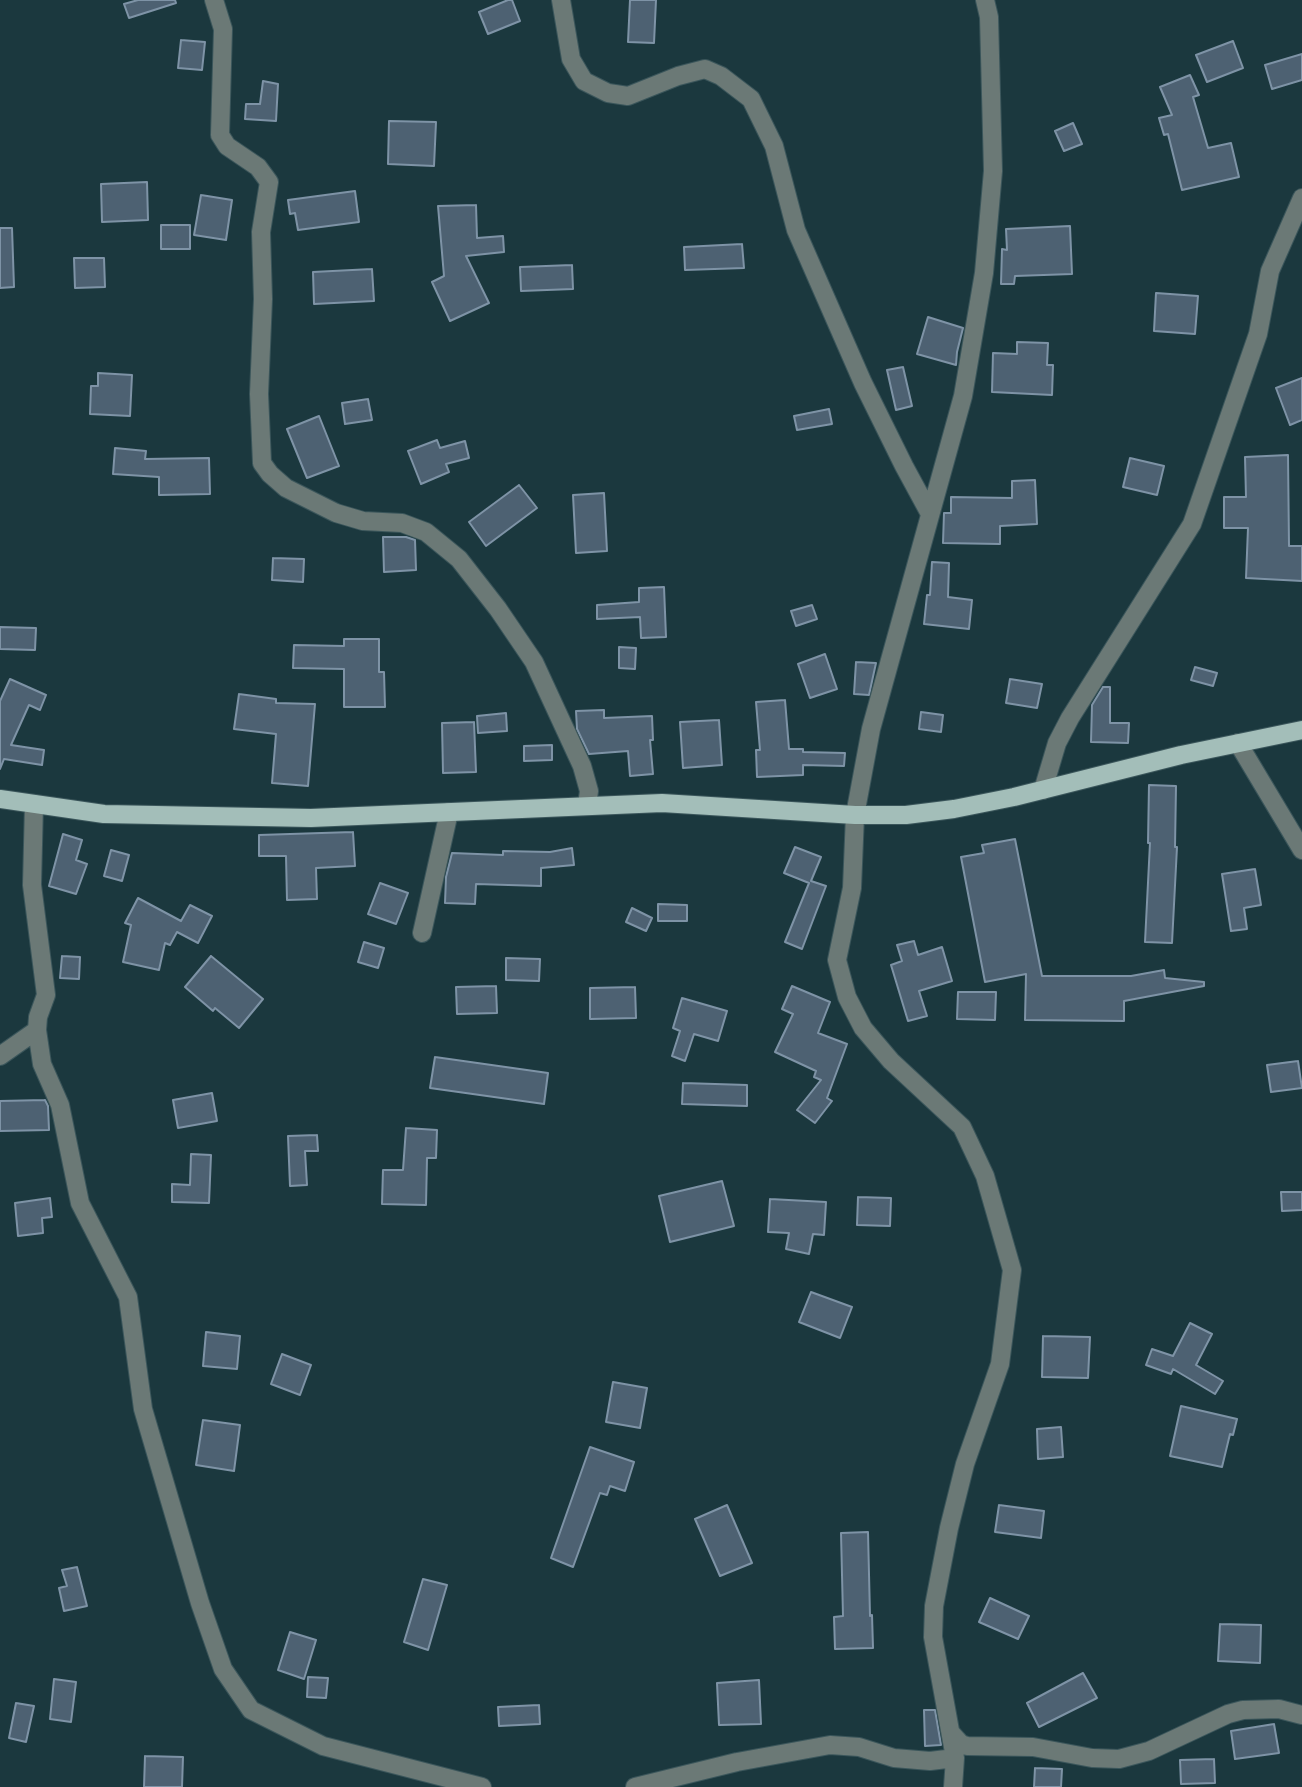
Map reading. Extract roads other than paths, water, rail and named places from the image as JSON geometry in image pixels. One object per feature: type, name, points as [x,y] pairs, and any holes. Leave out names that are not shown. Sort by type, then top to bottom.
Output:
[{"type":"main road","points":[[0,799],[104,814],[311,818],[662,803],[855,815],[906,815],[954,809],[1043,790],[1181,755],[1302,730]]},
{"type":"street","points":[[214,0],[223,29],[220,135],[227,146],[258,167],[269,182],[261,232],[263,299],[259,394],[262,463],[286,488],[326,508],[363,521],[402,523],[426,532],[459,559],[534,662],[582,766],[589,791],[587,806]]},
{"type":"street","points":[[561,0],[571,59],[584,81],[608,93],[628,96],[678,76],[705,69],[721,76],[751,99],[774,146],[796,230],[863,383],[930,514]]},
{"type":"street","points":[[953,1787],[955,1758],[933,1637],[934,1606],[965,1464],[1000,1364],[1012,1270],[985,1176],[962,1127],[891,1061],[863,1028],[847,997],[837,961],[852,888],[855,815],[871,729],[963,396],[984,272],[993,171],[989,17],[985,0]]},
{"type":"street","points":[[1043,790],[1057,743],[1070,718],[1192,524],[1258,334],[1270,271],[1302,198]]},
{"type":"street","points":[[1238,743],[1302,850]]},
{"type":"street","points":[[34,804],[32,885],[46,995],[38,1017],[37,1030],[43,1064],[60,1105],[80,1203],[128,1297],[144,1409],[200,1603],[223,1669],[251,1710],[323,1746],[482,1787]]},
{"type":"street","points":[[422,933],[449,812]]},
{"type":"street","points":[[0,1056],[37,1030]]},
{"type":"street","points":[[951,1733],[967,1746],[1033,1747],[1092,1758],[1119,1759],[1149,1751],[1228,1714],[1243,1710],[1279,1709],[1302,1715]]},
{"type":"street","points":[[635,1787],[737,1762],[830,1745],[859,1747],[894,1758],[930,1761],[955,1758]]}]
